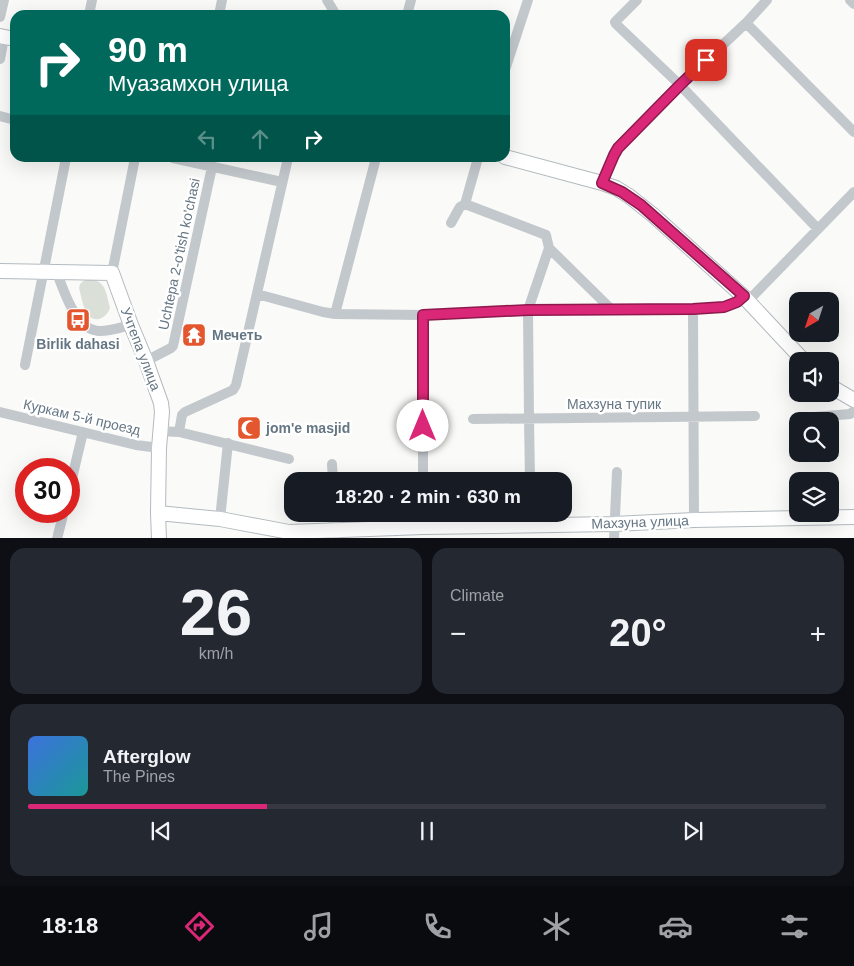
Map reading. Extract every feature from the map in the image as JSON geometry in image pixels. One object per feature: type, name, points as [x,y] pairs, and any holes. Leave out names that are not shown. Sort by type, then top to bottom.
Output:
[{"type":"street","points":[[0,17],[4,0]]},
{"type":"street","points":[[510,45],[528,0]]},
{"type":"street","points":[[637,0],[615,22],[680,85],[818,229]]},
{"type":"street","points":[[602,183],[618,148],[680,85],[746,23],[767,0]]},
{"type":"street","points":[[850,0],[854,4]]},
{"type":"street","points":[[746,23],[854,132]]},
{"type":"street","points":[[0,59],[6,37]]},
{"type":"street","points":[[510,158],[602,183],[622,192],[641,205],[746,299],[796,352]]},
{"type":"street","points":[[25,365],[50,271],[65,162]]},
{"type":"street","points":[[0,271],[112,273],[134,162]]},
{"type":"street","points":[[190,162],[282,182]]},
{"type":"street","points":[[179,432],[182,415],[185,412],[233,390],[236,386],[287,162]]},
{"type":"street","points":[[335,314],[375,162]]},
{"type":"street","points":[[451,223],[460,207],[465,204],[477,162]]},
{"type":"street","name":"Uchtepa 2-o'tish ko'chasi","points":[[146,361],[173,346],[212,167]]},
{"type":"street","points":[[257,294],[335,314],[423,315],[528,310],[693,309],[724,307],[746,299],[854,192]]},
{"type":"street","points":[[465,204],[546,235],[549,248],[528,310],[530,472]]},
{"type":"street","points":[[549,248],[611,309]]},
{"type":"street","points":[[50,271],[78,320],[85,326],[101,331],[131,325]]},
{"type":"street","name":"Учтепа улица","points":[[112,273],[161,403],[162,412],[158,448],[159,538]]},
{"type":"street","points":[[693,309],[694,520]]},
{"type":"street","points":[[423,315],[423,472]]},
{"type":"street","points":[[839,391],[854,400]]},
{"type":"street","points":[[839,415],[850,414],[854,411]]},
{"type":"street","name":"Куркам 5-й проезд","points":[[0,412],[136,445],[158,448]]},
{"type":"street","name":"Махзуна тупик","points":[[473,419],[755,416]]},
{"type":"street","points":[[159,431],[179,432],[289,459]]},
{"type":"street","points":[[77,458],[83,432]]},
{"type":"street","points":[[220,520],[228,443]]},
{"type":"street","points":[[332,464],[332,472]]},
{"type":"street","points":[[614,538],[617,472]]},
{"type":"street","name":"Махзуна улица","points":[[158,513],[220,520],[289,532],[335,534],[410,522]]},
{"type":"street","name":"Махзуна улица","points":[[572,521],[614,524],[694,520],[854,517]]},
{"type":"street","points":[[57,538],[61,523]]},
{"type":"shaded area","points":[[86,279],[98,281],[106,292],[110,308],[106,315],[99,319],[90,317],[83,303],[79,288],[80,284]]},
{"type":"place","name":"Birlik dahasi","points":[[78,320]]},
{"type":"place","name":"Мечеть","points":[[194,335]]},
{"type":"place","name":"jom'e masjid","points":[[249,428]]},
{"type":"route","points":[[423,426],[423,315],[528,310],[693,309],[724,307],[737,302],[744,296],[653,214],[616,188],[602,183],[618,148],[706,60]]}]
